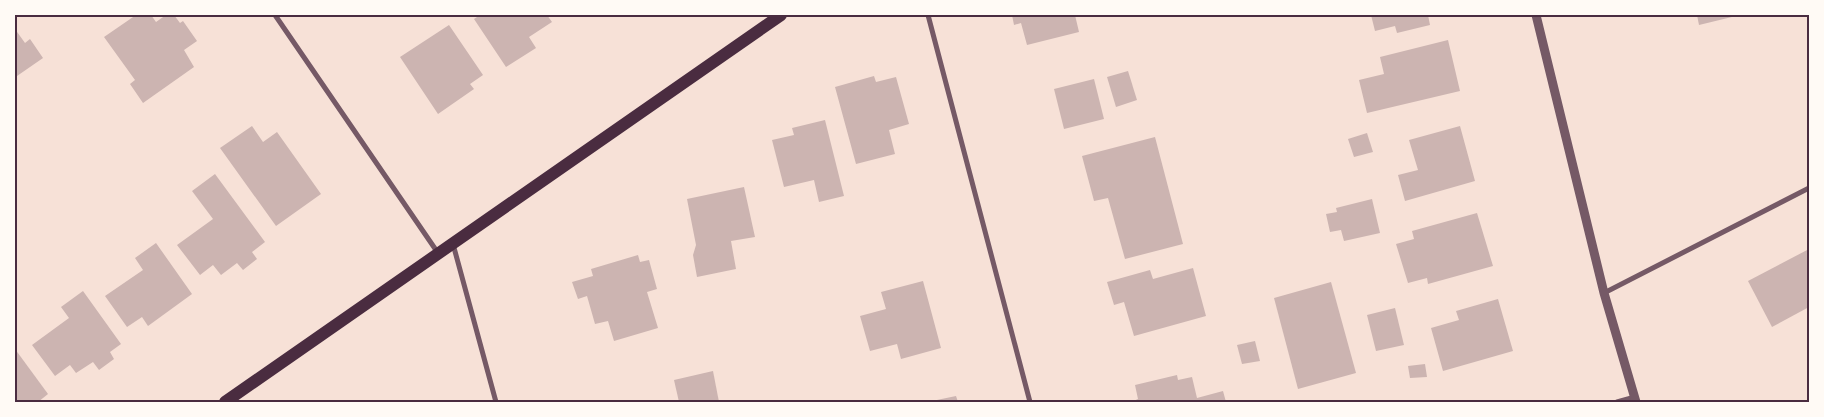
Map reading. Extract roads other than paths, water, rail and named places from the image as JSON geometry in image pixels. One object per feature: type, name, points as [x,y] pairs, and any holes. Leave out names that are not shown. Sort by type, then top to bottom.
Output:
[{"type":"main road","points":[[225,402],[781,15]]},
{"type":"street","points":[[275,15],[438,254]]},
{"type":"street","points":[[928,15],[1030,402]]},
{"type":"street","points":[[1536,15],[1604,293],[1635,400],[1617,402]]},
{"type":"street","points":[[1604,293],[1809,188]]},
{"type":"street","points":[[453,243],[496,402]]}]
